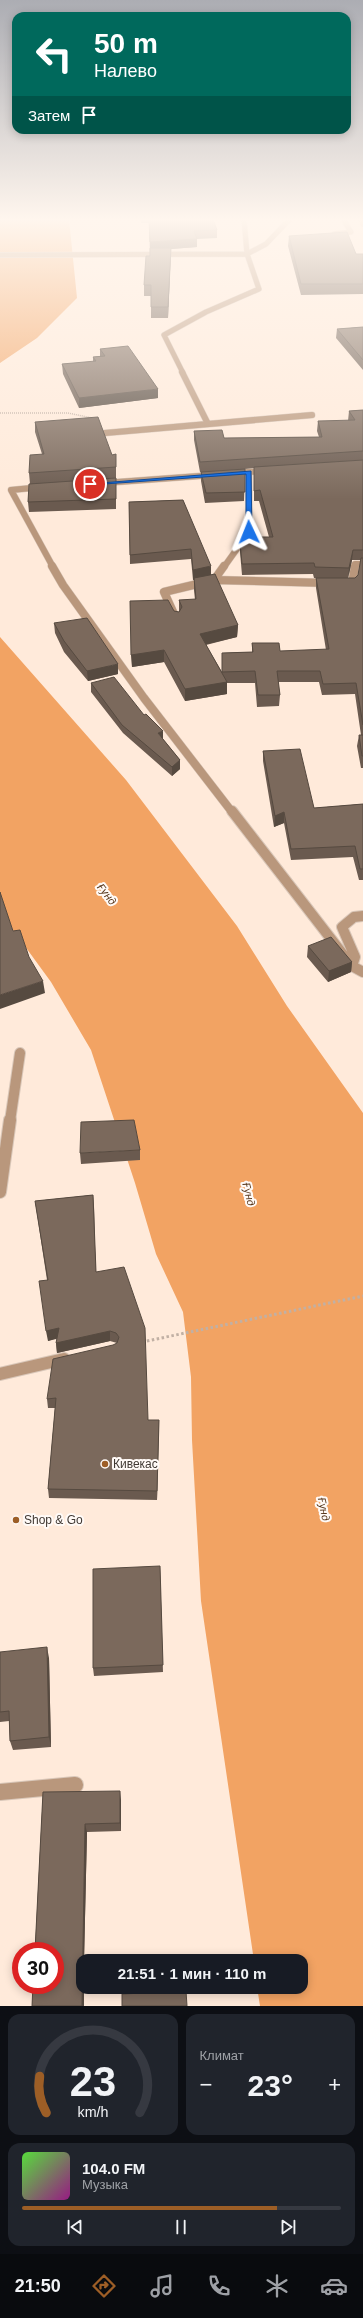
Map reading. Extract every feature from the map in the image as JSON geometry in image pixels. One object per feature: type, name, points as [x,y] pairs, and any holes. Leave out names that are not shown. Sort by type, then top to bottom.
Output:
[{"type":"street","points":[[205,313],[164,335],[208,424]]},
{"type":"street","points":[[105,432],[312,415]]},
{"type":"street","points":[[98,483],[272,471]]},
{"type":"street","points":[[214,580],[249,532],[249,472]]},
{"type":"street","points":[[51,487],[11,490],[63,585],[144,698],[352,966],[363,972]]},
{"type":"street","points":[[177,620],[164,592],[214,580],[352,584],[356,564],[363,564]]},
{"type":"street","points":[[352,966],[355,957],[342,927],[354,916],[363,916]]},
{"type":"street","points":[[0,1192],[20,1053]]},
{"type":"street","points":[[0,1374],[75,1357]]},
{"type":"street","points":[[0,1792],[74,1784]]},
{"type":"path","points":[[0,413],[68,413],[96,419],[105,432]]},
{"type":"path","points":[[134,1343],[363,1296]]},
{"type":"water","points":[[0,313],[62,313],[37,338],[0,363]]},
{"type":"water","name":"Ғунд","points":[[0,637],[126,780],[237,926],[287,1006],[363,1113],[363,2006],[260,2006],[258,1994],[308,1994],[308,1954],[253,1954],[201,1601],[192,1440],[191,1377],[183,1312],[156,1254],[135,1183],[91,1050],[51,982],[0,912]]},
{"type":"building","points":[[363,327],[363,360],[337,329]]},
{"type":"building","points":[[128,346],[158,389],[79,398],[62,364],[96,361],[93,357],[105,356],[100,349]]},
{"type":"building","points":[[363,410],[363,451],[200,462],[194,431],[222,430],[224,438],[322,437],[318,421],[355,420],[349,411]]},
{"type":"building","points":[[98,417],[112,455],[116,454],[116,467],[29,473],[30,455],[44,454],[35,422]]},
{"type":"building","points":[[363,460],[363,550],[353,550],[349,568],[315,567],[314,563],[242,564],[240,542],[244,537],[273,537],[260,490],[254,491],[254,467]]},
{"type":"building","points":[[245,469],[245,492],[206,493],[201,472]]},
{"type":"building","points":[[116,478],[116,499],[28,502],[29,484]]},
{"type":"building","points":[[183,500],[211,566],[193,570],[191,549],[130,555],[129,502]]},
{"type":"building","points":[[361,558],[363,558],[363,725],[356,683],[323,684],[320,671],[277,671],[280,695],[258,695],[255,671],[222,672],[222,653],[253,652],[252,643],[279,643],[280,651],[329,649],[316,578],[355,578],[358,575]]},
{"type":"building","points":[[215,574],[238,625],[200,634],[227,682],[185,689],[164,650],[131,655],[130,601],[168,600],[174,611],[179,612],[182,607],[179,600],[196,599],[194,578]]},
{"type":"building","points":[[87,618],[118,664],[87,671],[64,641],[54,623]]},
{"type":"building","points":[[114,677],[144,715],[146,714],[163,731],[158,733],[180,760],[172,767],[122,725],[91,683]]},
{"type":"building","points":[[359,735],[363,735],[363,756],[362,756]]},
{"type":"building","points":[[300,749],[314,808],[363,804],[363,869],[360,869],[355,846],[291,849],[284,812],[275,816],[263,751]]},
{"type":"building","points":[[0,892],[13,931],[20,930],[29,957],[43,981],[0,995]]},
{"type":"building","points":[[331,937],[352,962],[329,971],[308,946]]},
{"type":"building","points":[[134,1120],[140,1150],[80,1153],[81,1122]]},
{"type":"building","points":[[93,1195],[96,1272],[124,1267],[145,1328],[148,1420],[159,1420],[157,1491],[48,1489],[56,1398],[47,1399],[53,1359],[113,1345],[117,1343],[119,1337],[116,1333],[110,1331],[56,1343],[59,1328],[46,1331],[39,1281],[48,1280],[35,1201]]},
{"type":"building","points":[[160,1566],[163,1665],[93,1668],[93,1569]]},
{"type":"building","points":[[47,1647],[49,1737],[10,1741],[9,1711],[0,1712],[0,1652]]},
{"type":"building","points":[[120,1791],[120,1823],[85,1824],[83,1954],[76,1954],[76,1994],[82,1994],[82,2006],[32,2006],[33,1994],[64,1994],[64,1942],[35,1942],[43,1792]]},
{"type":"building","points":[[122,1994],[186,1994],[187,2006],[122,2006]]},
{"type":"place","name":"Кивекас","points":[[105,1464]]},
{"type":"place","name":"Shop & Go","points":[[16,1520]]},
{"type":"route","points":[[90,484],[249,472],[249,532]]}]
